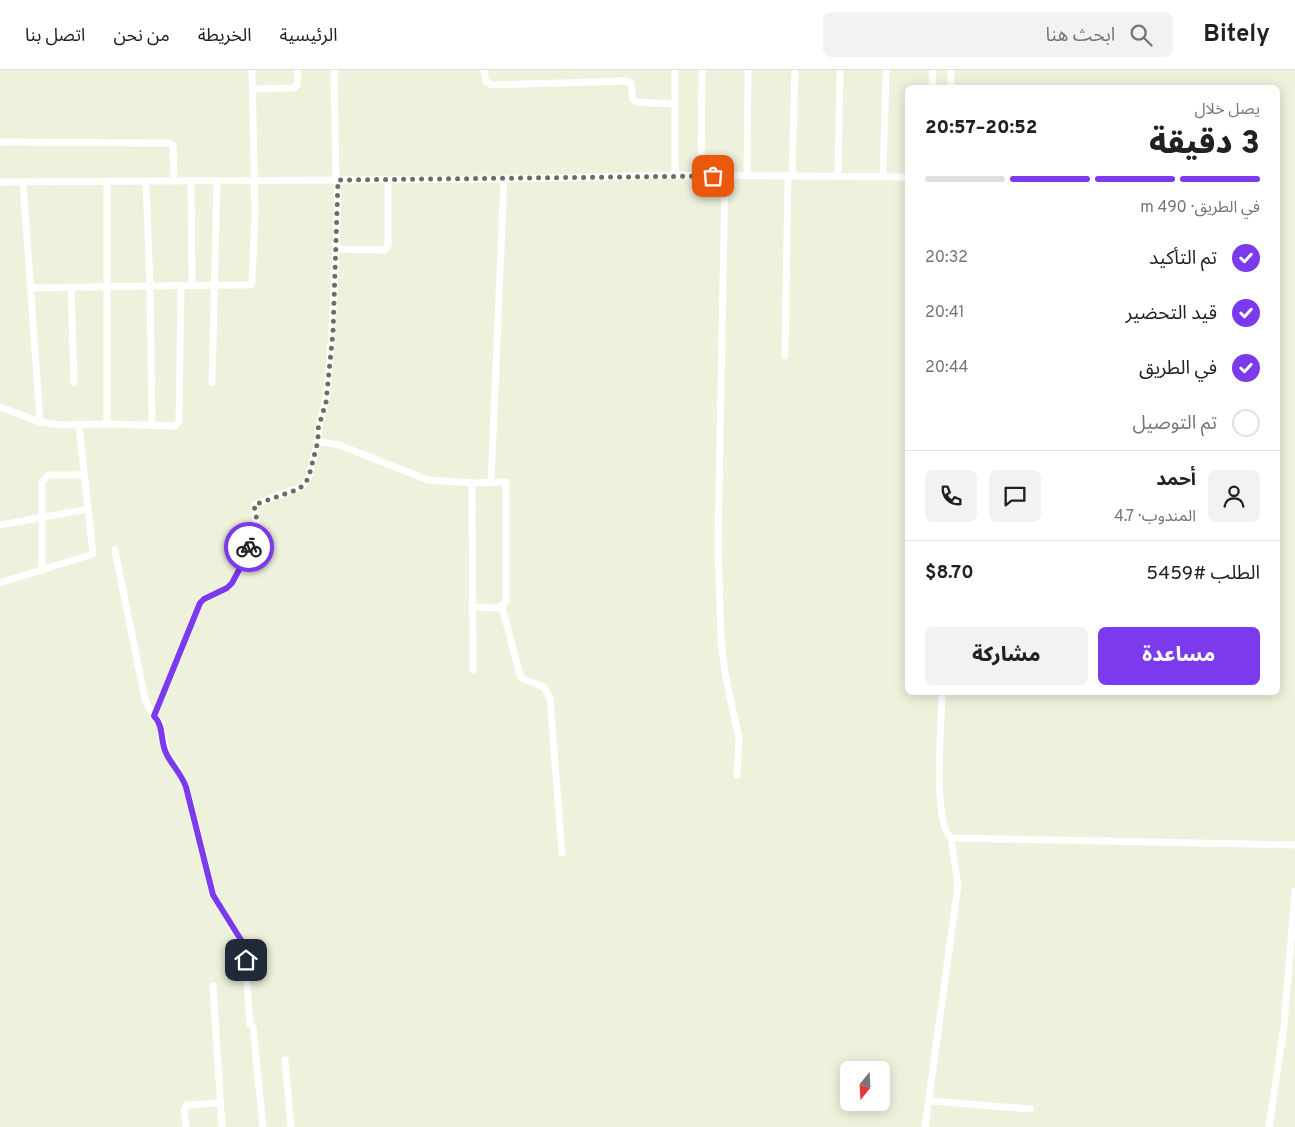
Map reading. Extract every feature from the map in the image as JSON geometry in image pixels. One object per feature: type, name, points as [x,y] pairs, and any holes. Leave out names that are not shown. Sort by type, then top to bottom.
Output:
[{"type":"street","points":[[30,288],[251,284],[255,248],[252,70]]},
{"type":"street","points":[[252,89],[294,88],[297,85],[298,70]]},
{"type":"street","points":[[154,716],[201,602],[227,588],[238,573],[241,551],[259,541],[254,505],[303,486],[308,479],[327,394],[333,332],[337,180],[334,70]]},
{"type":"street","points":[[484,70],[484,79],[492,85],[627,81],[632,85],[633,99],[636,102],[675,104]]},
{"type":"street","points":[[675,70],[675,175]]},
{"type":"street","points":[[701,176],[702,70]]},
{"type":"street","points":[[747,176],[748,70]]},
{"type":"street","points":[[785,356],[795,70]]},
{"type":"street","points":[[838,176],[840,70]]},
{"type":"street","points":[[883,177],[886,70]]},
{"type":"street","points":[[932,85],[933,70]]},
{"type":"street","points":[[951,70],[951,85]]},
{"type":"street","points":[[0,142],[170,143],[173,145],[174,181]]},
{"type":"street","points":[[0,182],[504,179],[675,175],[905,177]]},
{"type":"street","points":[[725,176],[718,545],[721,640],[725,673],[740,739],[737,775]]},
{"type":"street","points":[[336,249],[386,249],[388,179]]},
{"type":"street","points":[[490,482],[504,179]]},
{"type":"street","points":[[146,181],[152,426]]},
{"type":"street","points":[[191,181],[192,286]]},
{"type":"street","points":[[212,382],[217,181]]},
{"type":"street","points":[[23,182],[40,422]]},
{"type":"street","points":[[107,182],[107,424]]},
{"type":"street","points":[[0,407],[40,422],[79,425],[107,424],[173,427],[179,421],[181,286]]},
{"type":"street","points":[[71,287],[74,383]]},
{"type":"street","points":[[0,583],[93,554],[79,425]]},
{"type":"street","points":[[318,441],[339,445],[428,480],[472,483],[506,482],[506,602],[502,607]]},
{"type":"street","points":[[42,571],[44,477],[48,474],[84,475]]},
{"type":"street","points":[[472,483],[473,670]]},
{"type":"street","points":[[0,526],[88,509]]},
{"type":"street","points":[[115,550],[145,699],[161,725],[166,752],[179,771],[186,787],[213,895],[244,947],[263,1127]]},
{"type":"street","points":[[473,607],[502,607]]},
{"type":"street","points":[[502,607],[521,678],[544,687],[550,698],[562,853]]},
{"type":"street","points":[[925,1127],[958,885],[951,838],[944,827],[940,803],[942,695]]},
{"type":"street","points":[[951,838],[1295,845]]},
{"type":"street","points":[[1269,1127],[1284,1026],[1295,891]]},
{"type":"street","points":[[213,986],[222,1127]]},
{"type":"street","points":[[285,1060],[291,1127]]},
{"type":"street","points":[[930,1101],[1030,1109]]},
{"type":"street","points":[[186,1127],[184,1111],[187,1105],[220,1102]]},
{"type":"way so far","points":[[249,547],[257,543],[260,538],[254,505],[303,486],[308,479],[318,441],[318,429],[326,402],[333,332],[338,180],[713,176]]},
{"type":"route","points":[[246,960],[241,940],[213,895],[186,787],[179,771],[166,752],[161,725],[154,716],[201,602],[227,588],[232,583],[239,570],[241,551],[249,547]]}]
